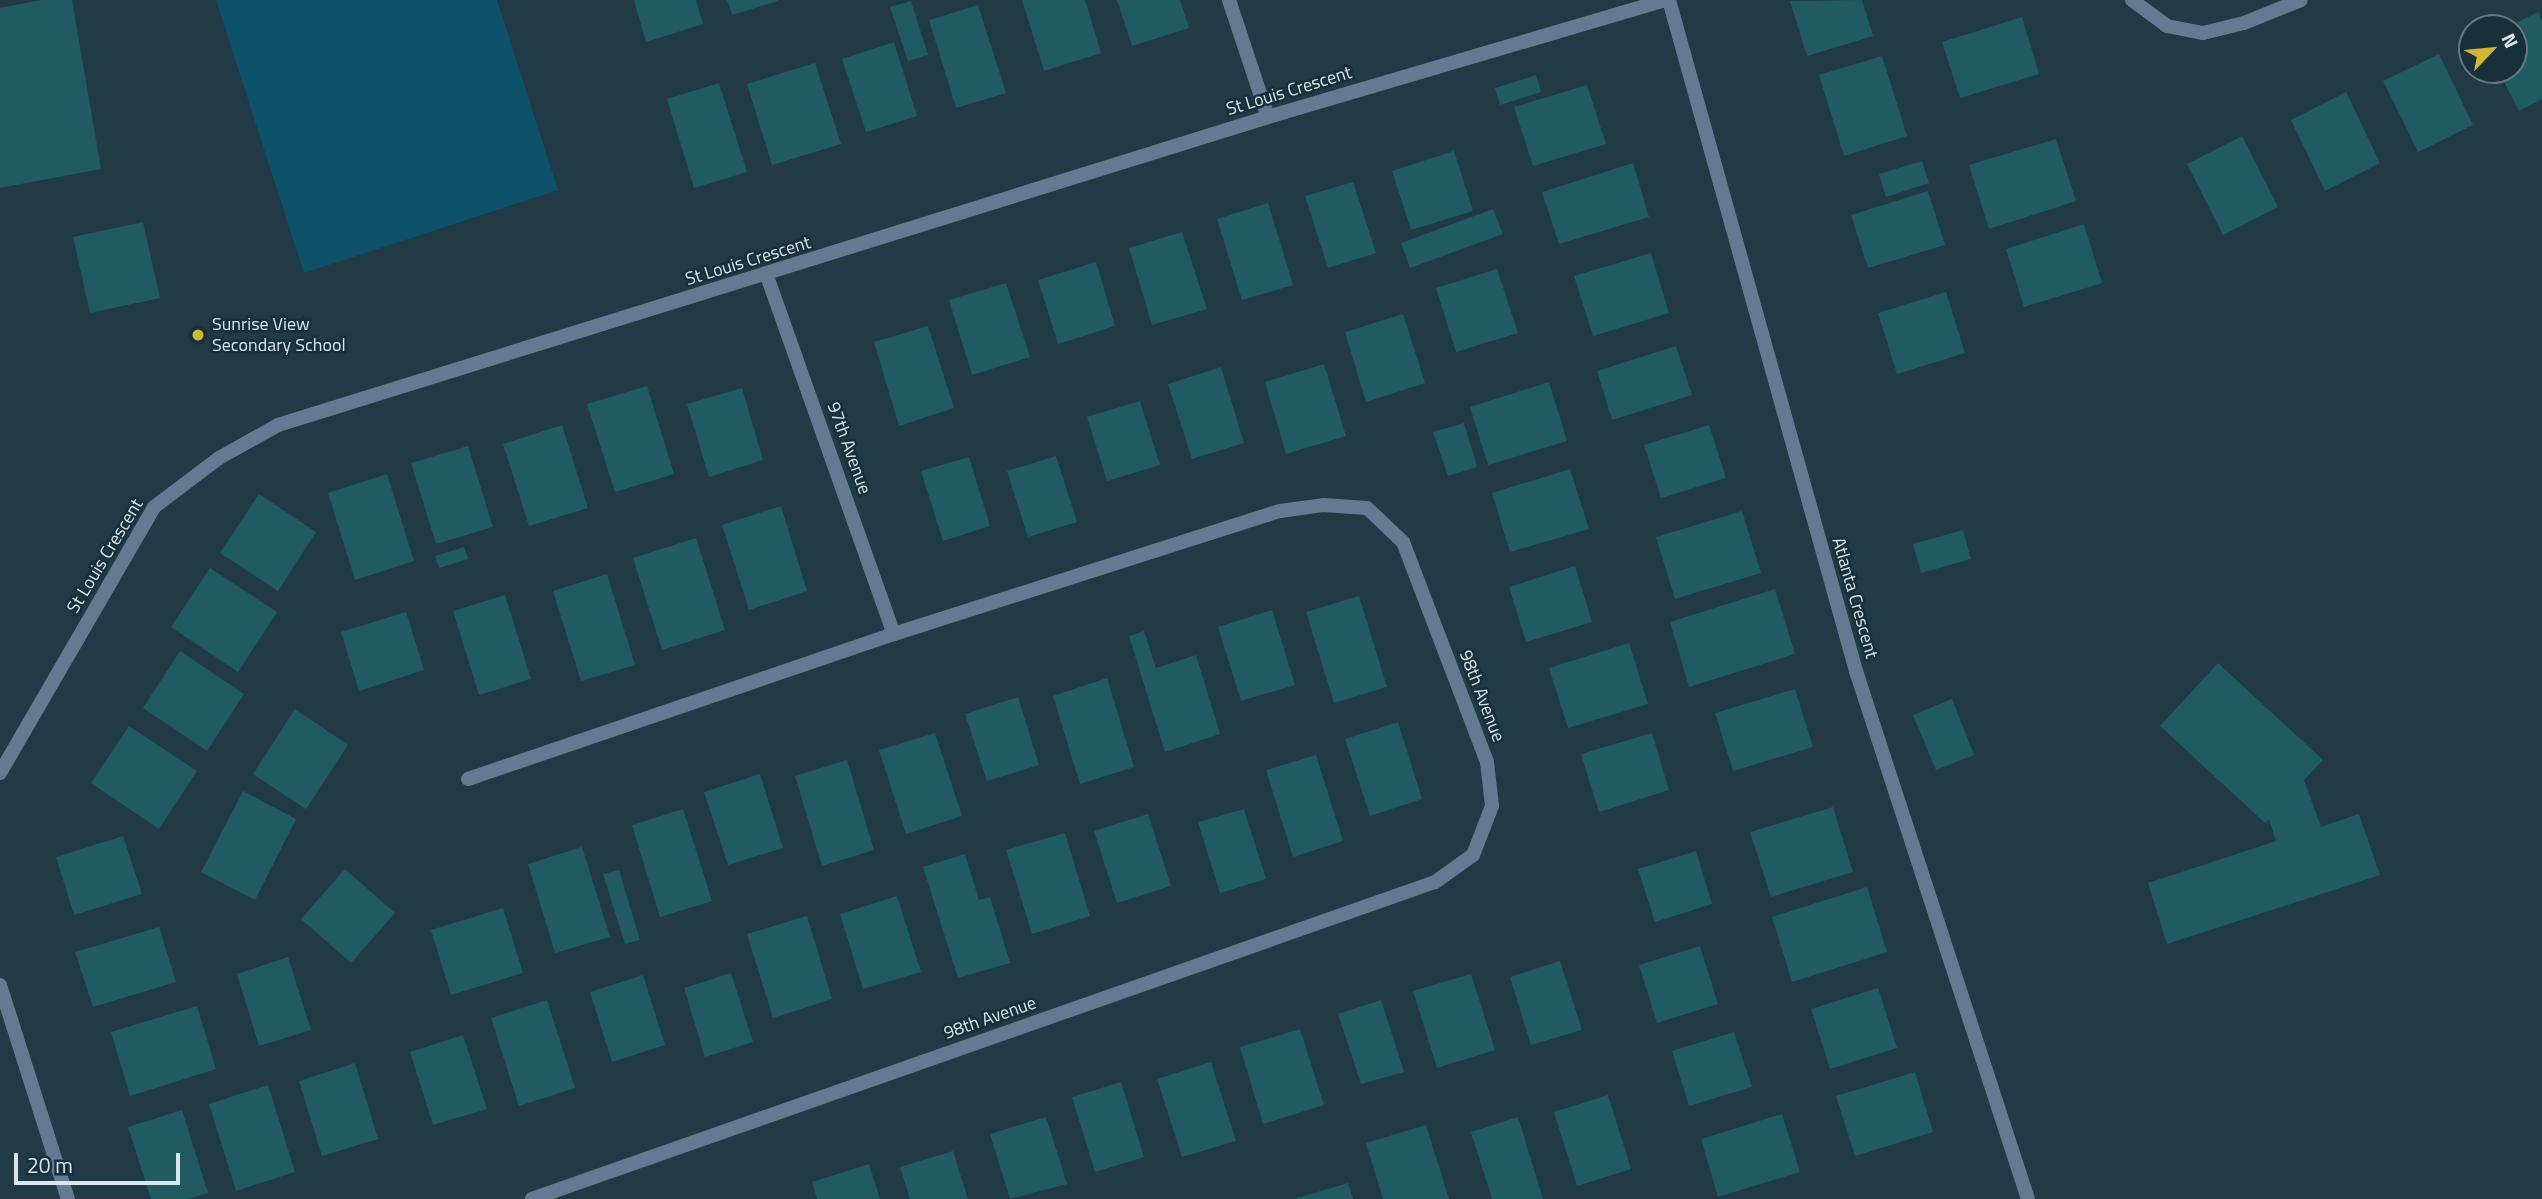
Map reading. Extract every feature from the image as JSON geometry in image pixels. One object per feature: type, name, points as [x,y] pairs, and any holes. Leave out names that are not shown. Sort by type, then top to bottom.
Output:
[{"type":"street","points":[[1229,0],[1268,117]]},
{"type":"street","name":"St Louis Crescent","points":[[0,773],[154,507],[219,458],[278,425],[767,276],[1268,117],[1668,0]]},
{"type":"street","name":"Atlanta Crescent","points":[[1668,0],[1856,671],[2028,1199]]},
{"type":"street","points":[[2132,0],[2167,26],[2203,33],[2244,23],[2301,0]]},
{"type":"street","name":"97th Avenue","points":[[767,276],[894,634]]},
{"type":"street","name":"98th Avenue","points":[[468,779],[894,634],[1280,511],[1322,505],[1367,508],[1403,542],[1487,762],[1492,806],[1473,855],[1435,882],[532,1199]]},
{"type":"street","points":[[0,985],[68,1199]]},
{"type":"shaded area","points":[[216,0],[497,0],[558,190],[304,273]]},
{"type":"building","points":[[41,0],[72,0],[101,169],[0,188],[0,8]]},
{"type":"building","points":[[634,0],[696,0],[703,24],[646,42]]},
{"type":"building","points":[[727,0],[778,0],[778,1],[732,15]]},
{"type":"building","points":[[1022,0],[1085,0],[1101,53],[1044,71]]},
{"type":"building","points":[[1117,0],[1180,0],[1189,28],[1132,46]]},
{"type":"building","points":[[1862,0],[1873,36],[1807,56],[1790,1]]},
{"type":"building","points":[[911,1],[928,55],[908,61],[890,7]]},
{"type":"building","points":[[978,5],[1006,93],[956,108],[929,20]]},
{"type":"building","points":[[2538,12],[2542,20],[2542,99],[2519,111],[2505,84],[2528,84],[2528,17]]},
{"type":"building","points":[[2022,17],[2039,74],[1960,98],[1942,42]]},
{"type":"building","points":[[894,42],[917,116],[866,132],[842,59]]},
{"type":"building","points":[[2439,54],[2473,125],[2418,152],[2383,81]]},
{"type":"building","points":[[1882,56],[1907,136],[1844,156],[1819,75]]},
{"type":"building","points":[[815,63],[841,144],[772,165],[747,84]]},
{"type":"building","points":[[1536,75],[1541,92],[1500,105],[1495,88]]},
{"type":"building","points":[[719,83],[747,172],[694,188],[667,99]]},
{"type":"building","points":[[1587,85],[1606,144],[1533,166],[1514,107]]},
{"type":"building","points":[[2346,92],[2380,163],[2325,191],[2291,120]]},
{"type":"building","points":[[2242,136],[2278,207],[2223,235],[2187,164]]},
{"type":"building","points":[[2056,139],[2076,201],[1989,229],[1969,165]]},
{"type":"building","points":[[1454,151],[1473,211],[1411,230],[1392,171]]},
{"type":"building","points":[[1922,161],[1929,183],[1886,197],[1879,174]]},
{"type":"building","points":[[1633,163],[1649,217],[1559,244],[1542,192]]},
{"type":"building","points":[[1353,182],[1376,253],[1328,268],[1305,196]]},
{"type":"building","points":[[1928,191],[1945,245],[1868,268],[1851,215]]},
{"type":"building","points":[[1268,203],[1293,285],[1242,300],[1217,219]]},
{"type":"building","points":[[1493,209],[1503,234],[1410,268],[1401,243]]},
{"type":"building","points":[[143,222],[160,298],[90,313],[73,237]]},
{"type":"building","points":[[2084,224],[2102,283],[2024,307],[2006,249]]},
{"type":"building","points":[[1182,232],[1207,309],[1152,325],[1129,248]]},
{"type":"building","points":[[1651,253],[1669,313],[1593,336],[1574,276]]},
{"type":"building","points":[[1096,262],[1115,326],[1058,344],[1038,280]]},
{"type":"building","points":[[1497,269],[1518,333],[1456,352],[1436,288]]},
{"type":"building","points":[[1006,283],[1030,357],[972,375],[949,300]]},
{"type":"building","points":[[1946,292],[1965,353],[1897,374],[1878,313]]},
{"type":"building","points":[[1403,314],[1425,383],[1366,402],[1345,332]]},
{"type":"building","points":[[928,326],[954,408],[899,426],[874,342]]},
{"type":"building","points":[[1676,346],[1692,395],[1612,420],[1597,371]]},
{"type":"building","points":[[1324,364],[1346,436],[1286,454],[1265,382]]},
{"type":"building","points":[[1221,367],[1244,443],[1192,459],[1168,384]]},
{"type":"building","points":[[1549,382],[1567,441],[1488,465],[1470,407]]},
{"type":"building","points":[[647,386],[674,474],[615,492],[587,404]]},
{"type":"building","points":[[742,388],[763,460],[709,477],[687,404]]},
{"type":"building","points":[[1140,401],[1160,465],[1107,481],[1087,417]]},
{"type":"building","points":[[1464,423],[1477,467],[1448,476],[1433,432]]},
{"type":"building","points":[[562,425],[588,508],[529,526],[503,444]]},
{"type":"building","points":[[1709,425],[1726,478],[1661,498],[1644,445]]},
{"type":"building","points":[[468,446],[493,527],[436,544],[411,463]]},
{"type":"building","points":[[1056,456],[1077,522],[1028,537],[1007,471]]},
{"type":"building","points":[[969,457],[990,526],[943,541],[921,471]]},
{"type":"building","points":[[1570,469],[1589,529],[1510,552],[1492,493]]},
{"type":"building","points":[[387,474],[414,561],[355,580],[328,493]]},
{"type":"building","points":[[259,494],[316,532],[278,591],[220,553]]},
{"type":"building","points":[[781,506],[807,591],[749,610],[722,525]]},
{"type":"building","points":[[1742,511],[1761,573],[1675,599],[1656,537]]},
{"type":"building","points":[[1963,530],[1971,559],[1921,573],[1913,544]]},
{"type":"building","points":[[696,538],[725,630],[662,650],[633,558]]},
{"type":"building","points":[[464,547],[468,559],[439,568],[435,556]]},
{"type":"building","points":[[1575,566],[1592,622],[1526,642],[1509,587]]},
{"type":"building","points":[[210,568],[277,612],[238,672],[171,627]]},
{"type":"building","points":[[607,574],[635,665],[581,681],[553,591]]},
{"type":"building","points":[[1775,589],[1795,654],[1689,687],[1670,622]]},
{"type":"building","points":[[505,595],[531,679],[479,695],[453,611]]},
{"type":"building","points":[[1359,596],[1387,687],[1334,703],[1306,612]]},
{"type":"building","points":[[1272,610],[1295,685],[1241,701],[1218,627]]},
{"type":"building","points":[[406,612],[424,670],[359,691],[341,632]]},
{"type":"building","points":[[1144,631],[1156,668],[1196,655],[1220,734],[1165,752],[1129,636]]},
{"type":"building","points":[[1629,643],[1648,704],[1568,728],[1549,668]]},
{"type":"building","points":[[180,651],[244,694],[207,751],[143,708]]},
{"type":"building","points":[[2218,663],[2323,760],[2304,780],[2321,827],[2359,814],[2380,875],[2167,944],[2148,883],[2276,841],[2269,819],[2265,823],[2160,726]]},
{"type":"building","points":[[1107,678],[1134,767],[1080,784],[1053,696]]},
{"type":"building","points":[[1795,689],[1813,747],[1733,771],[1715,713]]},
{"type":"building","points":[[1018,697],[1039,765],[987,781],[965,714]]},
{"type":"building","points":[[1952,699],[1974,755],[1936,770],[1913,715]]},
{"type":"building","points":[[295,709],[348,745],[306,809],[253,774]]},
{"type":"building","points":[[1398,722],[1422,799],[1370,816],[1345,739]]},
{"type":"building","points":[[129,726],[197,771],[159,829],[91,783]]},
{"type":"building","points":[[935,733],[962,816],[906,834],[879,750]]},
{"type":"building","points":[[1652,733],[1669,790],[1599,812],[1581,754]]},
{"type":"building","points":[[1316,755],[1343,841],[1293,857],[1266,770]]},
{"type":"building","points":[[847,760],[874,850],[822,866],[795,776]]},
{"type":"building","points":[[760,774],[783,848],[728,865],[704,792]]},
{"type":"building","points":[[243,791],[296,819],[255,900],[201,872]]},
{"type":"building","points":[[1833,807],[1853,872],[1771,897],[1750,832]]},
{"type":"building","points":[[683,809],[712,901],[660,917],[632,825]]},
{"type":"building","points":[[1244,809],[1266,879],[1220,893],[1198,822]]},
{"type":"building","points":[[1148,814],[1171,886],[1117,903],[1094,831]]},
{"type":"building","points":[[1065,833],[1090,916],[1032,934],[1006,850]]},
{"type":"building","points":[[123,836],[142,894],[74,915],[56,857]]},
{"type":"building","points":[[582,847],[610,937],[555,953],[528,864]]},
{"type":"building","points":[[1696,851],[1712,904],[1655,922],[1638,869]]},
{"type":"building","points":[[965,854],[979,900],[990,897],[1010,963],[958,978],[923,867]]},
{"type":"building","points":[[345,869],[395,913],[351,963],[301,919]]},
{"type":"building","points":[[619,870],[640,940],[625,944],[603,874]]},
{"type":"building","points":[[1867,887],[1887,952],[1792,982],[1772,917]]},
{"type":"building","points":[[897,896],[921,972],[863,989],[840,914]]},
{"type":"building","points":[[503,908],[523,973],[451,995],[431,930]]},
{"type":"building","points":[[807,916],[832,999],[773,1018],[747,934]]},
{"type":"building","points":[[159,927],[176,982],[93,1007],[75,952]]},
{"type":"building","points":[[1700,946],[1718,1004],[1657,1023],[1639,965]]},
{"type":"building","points":[[288,957],[311,1030],[259,1046],[237,974]]},
{"type":"building","points":[[1560,961],[1582,1030],[1531,1045],[1510,977]]},
{"type":"building","points":[[731,973],[753,1042],[705,1057],[684,988]]},
{"type":"building","points":[[1471,974],[1495,1050],[1437,1068],[1413,991]]},
{"type":"building","points":[[643,975],[665,1045],[612,1062],[590,992]]},
{"type":"building","points":[[1878,988],[1897,1048],[1830,1069],[1811,1009]]},
{"type":"building","points":[[547,1000],[575,1088],[519,1106],[491,1018]]},
{"type":"building","points":[[1381,1000],[1404,1072],[1361,1084],[1338,1014]]},
{"type":"building","points":[[197,1006],[216,1069],[130,1096],[111,1032]]},
{"type":"building","points":[[1300,1029],[1324,1105],[1263,1124],[1240,1047]]},
{"type":"building","points":[[1734,1032],[1752,1087],[1689,1106],[1672,1051]]},
{"type":"building","points":[[463,1035],[487,1109],[433,1125],[410,1052]]},
{"type":"building","points":[[1211,1062],[1236,1141],[1182,1157],[1157,1079]]},
{"type":"building","points":[[355,1063],[378,1139],[322,1156],[299,1081]]},
{"type":"building","points":[[1915,1072],[1933,1132],[1855,1156],[1836,1096]]},
{"type":"building","points":[[1121,1082],[1144,1157],[1095,1172],[1072,1097]]},
{"type":"building","points":[[268,1085],[295,1172],[236,1191],[209,1104]]},
{"type":"building","points":[[1608,1095],[1631,1169],[1577,1186],[1554,1112]]},
{"type":"building","points":[[182,1110],[208,1193],[188,1199],[151,1199],[128,1127]]},
{"type":"building","points":[[1782,1114],[1800,1172],[1718,1197],[1701,1139]]},
{"type":"building","points":[[1046,1117],[1067,1184],[1010,1199],[990,1134]]},
{"type":"building","points":[[1518,1117],[1543,1199],[1492,1199],[1471,1132]]},
{"type":"building","points":[[1426,1125],[1449,1199],[1383,1199],[1366,1143]]},
{"type":"building","points":[[953,1151],[968,1199],[910,1199],[900,1167]]},
{"type":"building","points":[[869,1164],[880,1199],[817,1199],[812,1182]]},
{"type":"building","points":[[1348,1183],[1353,1199],[1297,1199],[1297,1198]]},
{"type":"place","name":"Sunrise View Secondary School","points":[[198,335]]}]
